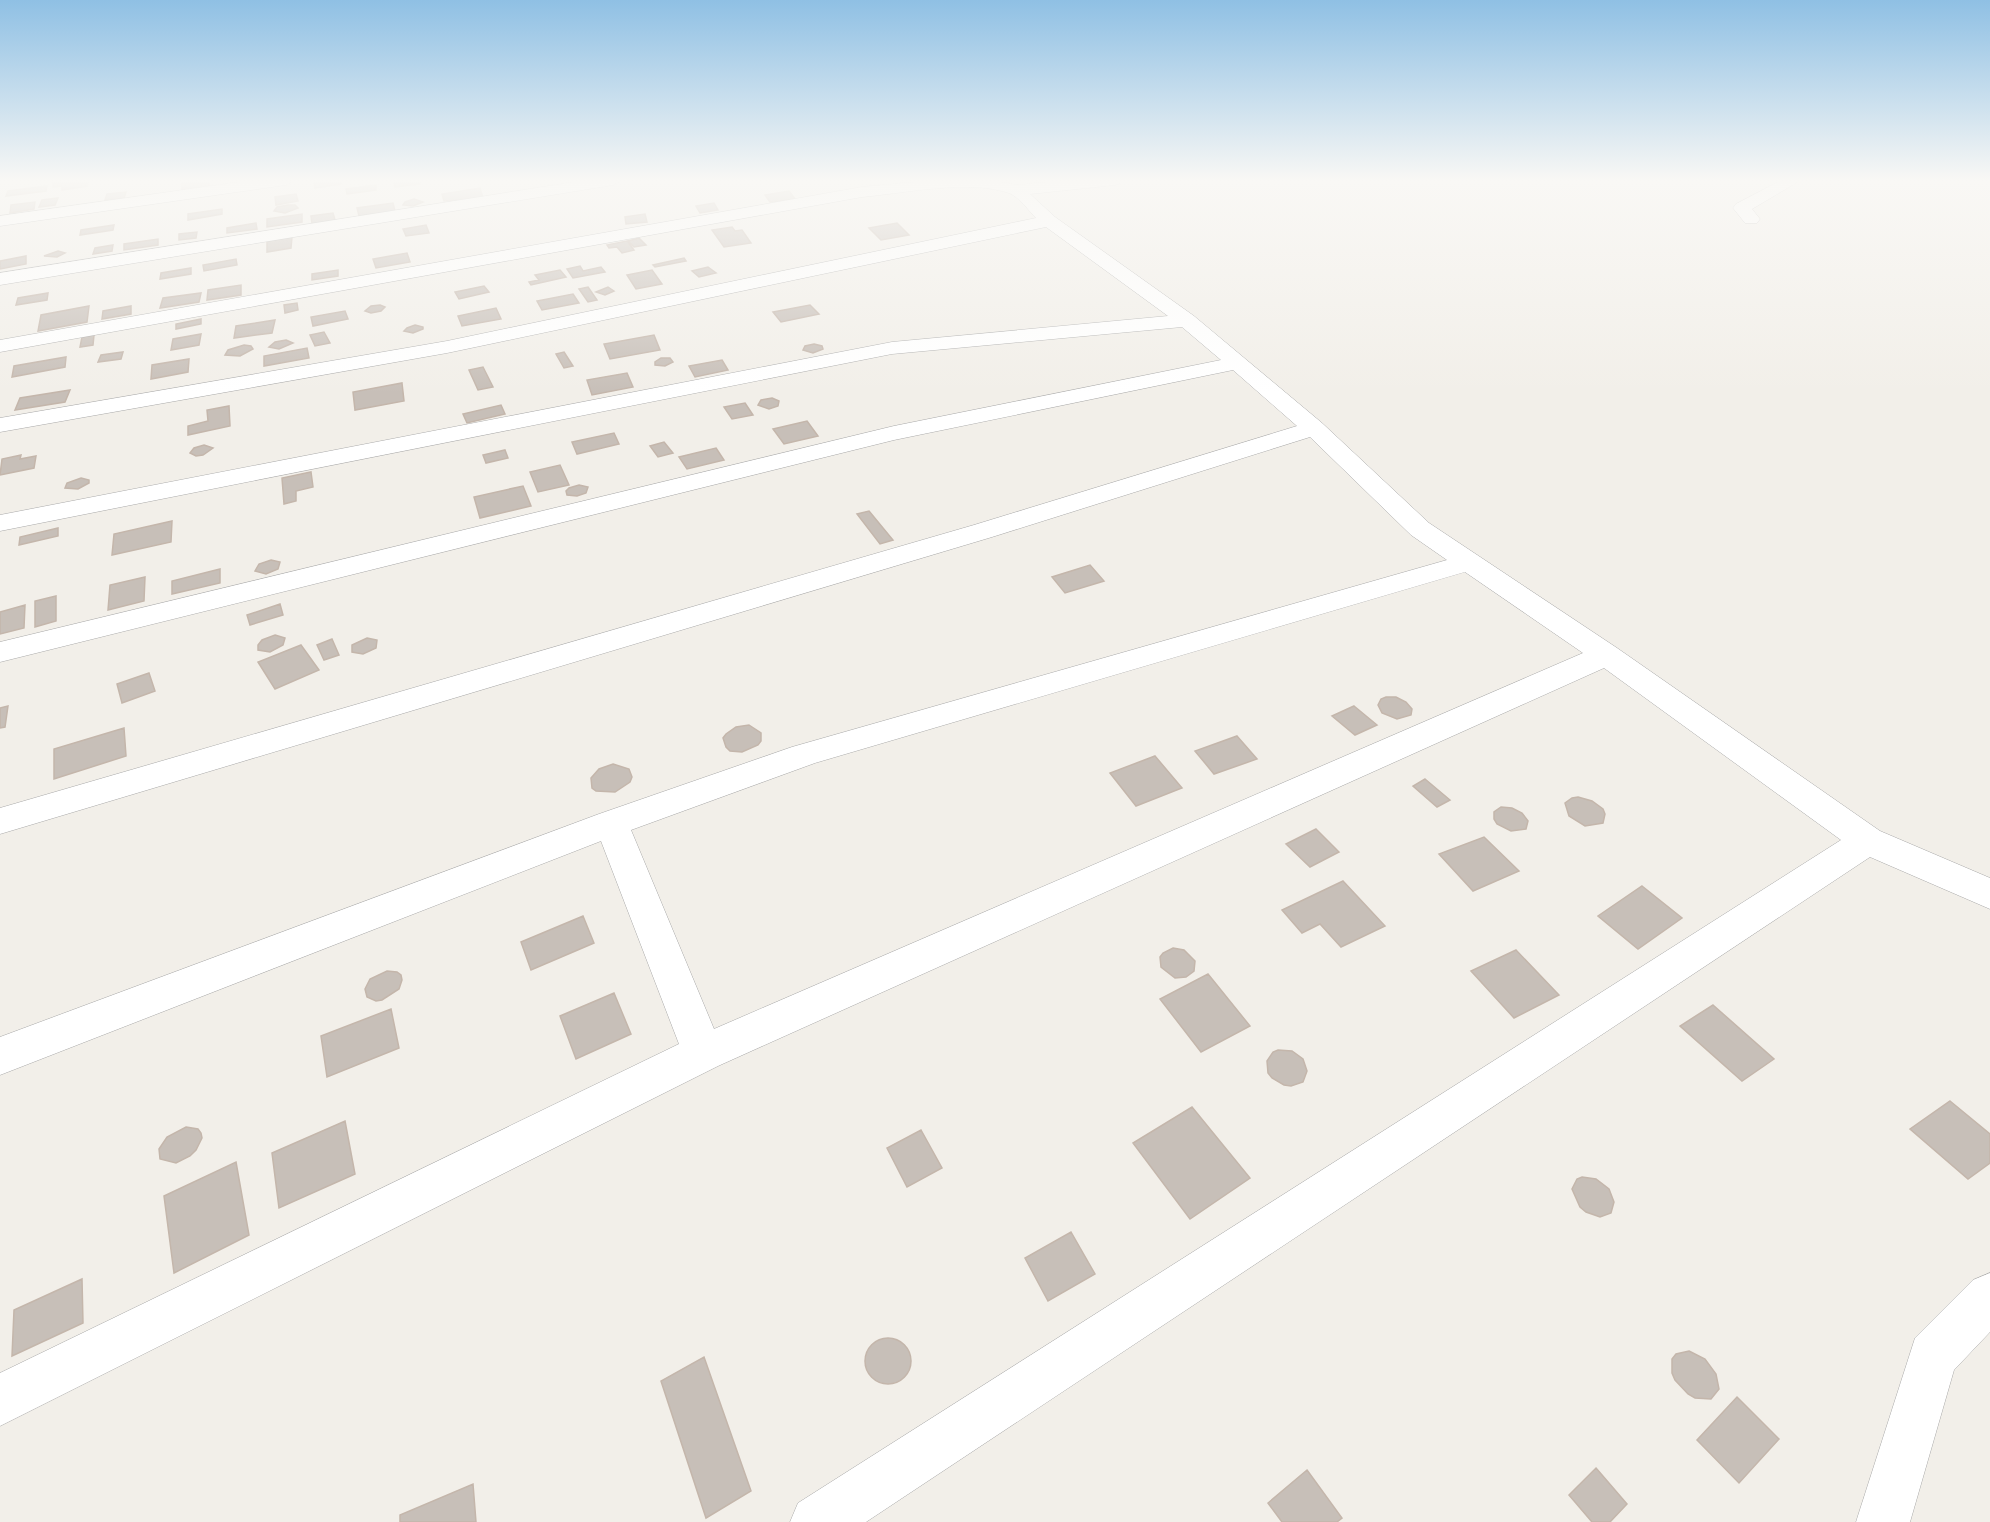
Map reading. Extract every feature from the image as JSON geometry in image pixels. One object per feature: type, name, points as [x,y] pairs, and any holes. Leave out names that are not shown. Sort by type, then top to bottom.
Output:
[{"type":"street","points":[[0,279],[176,251]]},
{"type":"street","points":[[0,346],[532,251]]},
{"type":"street","points":[[0,425],[447,347],[906,251]]},
{"type":"street","points":[[1092,251],[1187,320],[1314,428],[1420,529],[1606,655],[1868,842],[1990,894]]},
{"type":"street","points":[[0,523],[266,473],[892,348],[1187,320]]},
{"type":"street","points":[[0,652],[894,433],[1237,363]]},
{"type":"street","points":[[0,821],[972,534],[1314,428]]},
{"type":"street","points":[[0,1056],[611,823],[804,755],[1470,562]]},
{"type":"street","points":[[0,1400],[703,1053],[1606,655]]},
{"type":"street","points":[[611,823],[703,1053]]},
{"type":"street","points":[[817,1522],[1868,842]]},
{"type":"street","points":[[1883,1522],[1933,1356],[1990,1297]]},
{"type":"building","points":[[58,251],[65,253],[57,257],[44,256]]},
{"type":"building","points":[[94,251],[112,251],[93,254]]},
{"type":"building","points":[[407,253],[410,262],[376,268],[373,259]]},
{"type":"building","points":[[26,256],[26,264],[0,269],[0,261]]},
{"type":"building","points":[[684,258],[686,261],[655,267],[653,265]]},
{"type":"building","points":[[236,259],[237,265],[204,271],[203,265]]},
{"type":"building","points":[[580,266],[583,271],[601,267],[605,272],[573,278],[567,269]]},
{"type":"building","points":[[708,267],[716,273],[699,277],[692,271]]},
{"type":"building","points":[[191,268],[191,274],[160,279],[161,273]]},
{"type":"building","points":[[338,270],[338,276],[312,280],[312,274]]},
{"type":"building","points":[[560,270],[566,277],[531,285],[529,282],[539,280],[535,275]]},
{"type":"building","points":[[652,270],[662,284],[636,289],[627,275]]},
{"type":"building","points":[[241,285],[241,295],[207,300],[208,290]]},
{"type":"building","points":[[484,286],[489,292],[459,299],[455,292]]},
{"type":"building","points":[[588,287],[597,300],[588,302],[579,289]]},
{"type":"building","points":[[608,287],[614,291],[605,295],[596,292]]},
{"type":"building","points":[[48,293],[47,300],[16,305],[18,298]]},
{"type":"building","points":[[201,293],[199,302],[160,308],[163,298]]},
{"type":"building","points":[[573,294],[579,303],[542,310],[537,301]]},
{"type":"building","points":[[297,303],[298,310],[285,313],[284,305]]},
{"type":"building","points":[[810,305],[819,314],[781,322],[773,312]]},
{"type":"building","points":[[89,306],[87,322],[38,331],[41,315]]},
{"type":"building","points":[[131,306],[131,314],[102,319],[103,311]]},
{"type":"building","points":[[371,306],[385,307],[381,311],[371,313],[365,311]]},
{"type":"building","points":[[496,308],[501,319],[462,326],[458,316]]},
{"type":"building","points":[[345,311],[348,319],[313,326],[311,317]]},
{"type":"building","points":[[201,319],[201,324],[176,329],[176,324]]},
{"type":"building","points":[[275,320],[272,333],[234,338],[236,326]]},
{"type":"building","points":[[415,325],[423,329],[413,333],[404,331],[407,328]]},
{"type":"building","points":[[324,332],[330,343],[315,346],[310,335]]},
{"type":"building","points":[[201,334],[199,345],[171,350],[173,339]]},
{"type":"building","points":[[94,335],[93,345],[80,347],[82,337]]},
{"type":"building","points":[[654,335],[660,350],[610,359],[604,344]]},
{"type":"building","points":[[286,340],[293,343],[279,349],[269,347],[275,342]]},
{"type":"building","points":[[814,344],[822,346],[823,349],[813,353],[803,350],[805,346]]},
{"type":"building","points":[[244,345],[251,346],[253,349],[240,356],[225,355],[228,350]]},
{"type":"building","points":[[307,348],[309,358],[264,366],[264,356]]},
{"type":"building","points":[[123,352],[121,359],[98,362],[101,355]]},
{"type":"building","points":[[564,352],[573,366],[564,368],[556,354]]},
{"type":"building","points":[[66,357],[65,367],[12,377],[14,366]]},
{"type":"building","points":[[661,358],[670,358],[673,362],[665,366],[655,365],[655,362]]},
{"type":"building","points":[[189,359],[188,372],[151,379],[152,365]]},
{"type":"building","points":[[722,360],[728,370],[695,377],[689,366]]},
{"type":"building","points":[[483,367],[493,387],[478,390],[469,370]]},
{"type":"building","points":[[627,373],[633,387],[592,395],[587,380]]},
{"type":"building","points":[[402,383],[404,401],[355,410],[353,392]]},
{"type":"building","points":[[70,390],[65,402],[15,410],[20,398]]},
{"type":"building","points":[[772,398],[779,401],[778,406],[769,409],[758,405],[761,400]]},
{"type":"building","points":[[745,403],[753,415],[732,419],[724,407]]},
{"type":"building","points":[[501,405],[505,414],[467,423],[463,414]]},
{"type":"building","points":[[229,406],[230,426],[188,435],[188,426],[208,421],[207,410]]},
{"type":"building","points":[[807,421],[818,436],[784,444],[773,429]]},
{"type":"building","points":[[614,433],[619,444],[577,454],[572,442]]},
{"type":"building","points":[[664,442],[673,453],[658,457],[650,446]]},
{"type":"building","points":[[204,445],[213,448],[203,455],[196,456],[190,453],[194,448]]},
{"type":"building","points":[[716,448],[724,460],[687,469],[679,457]]},
{"type":"building","points":[[505,450],[508,458],[486,463],[483,455]]},
{"type":"building","points":[[21,455],[20,459],[36,456],[34,468],[0,475],[2,459]]},
{"type":"building","points":[[560,465],[569,485],[538,492],[530,472]]},
{"type":"building","points":[[311,472],[313,487],[296,491],[296,501],[284,504],[282,478]]},
{"type":"building","points":[[81,478],[89,480],[89,483],[78,489],[65,488],[67,483]]},
{"type":"building","points":[[579,485],[588,487],[586,493],[577,496],[567,495],[566,491],[569,488]]},
{"type":"building","points":[[523,486],[531,506],[480,518],[474,497]]},
{"type":"building","points":[[869,511],[893,540],[880,544],[857,514]]},
{"type":"building","points":[[172,521],[171,542],[112,555],[114,534]]},
{"type":"building","points":[[58,528],[58,536],[19,545],[20,537]]},
{"type":"building","points":[[271,560],[280,562],[278,569],[266,574],[255,571],[259,564]]},
{"type":"building","points":[[1090,565],[1104,581],[1065,593],[1052,577]]},
{"type":"building","points":[[220,569],[220,583],[172,594],[172,581]]},
{"type":"building","points":[[145,577],[144,601],[108,610],[110,585]]},
{"type":"building","points":[[56,596],[56,621],[35,627],[35,601]]},
{"type":"building","points":[[280,604],[283,615],[250,625],[247,615]]},
{"type":"building","points":[[25,605],[24,628],[0,634],[0,612]]},
{"type":"building","points":[[275,635],[285,638],[283,645],[270,652],[258,650],[258,645],[262,640]]},
{"type":"building","points":[[367,638],[377,640],[376,648],[363,654],[352,652],[352,645]]},
{"type":"building","points":[[332,639],[339,655],[324,660],[317,645]]},
{"type":"building","points":[[301,645],[319,670],[275,689],[258,662]]},
{"type":"building","points":[[149,673],[155,691],[122,703],[117,684]]},
{"type":"building","points":[[1396,697],[1406,702],[1412,709],[1411,715],[1397,719],[1382,713],[1378,705],[1381,699]]},
{"type":"building","points":[[8,706],[5,727],[0,728],[0,708]]},
{"type":"building","points":[[1354,706],[1377,725],[1355,735],[1332,716]]},
{"type":"building","points":[[749,725],[761,733],[761,741],[758,745],[742,752],[730,751],[723,738],[736,727]]},
{"type":"building","points":[[124,728],[126,756],[54,779],[54,749]]},
{"type":"building","points":[[1237,736],[1257,759],[1214,774],[1195,751]]},
{"type":"building","points":[[1155,756],[1182,788],[1136,806],[1110,773]]},
{"type":"building","points":[[613,764],[629,769],[632,777],[630,782],[615,792],[596,791],[592,788],[591,778],[599,769]]},
{"type":"building","points":[[1425,779],[1450,800],[1437,807],[1413,786]]},
{"type":"building","points":[[1578,797],[1592,801],[1603,809],[1605,814],[1603,823],[1585,826],[1569,816],[1565,803]]},
{"type":"building","points":[[1501,807],[1512,808],[1522,813],[1528,821],[1526,829],[1511,831],[1497,824],[1494,812]]},
{"type":"building","points":[[1316,829],[1339,852],[1310,867],[1286,844]]},
{"type":"building","points":[[1484,837],[1519,871],[1473,891],[1439,854]]},
{"type":"building","points":[[1343,881],[1385,926],[1341,947],[1320,924],[1302,933],[1282,910]]},
{"type":"building","points":[[1642,886],[1682,918],[1638,949],[1598,916]]},
{"type":"building","points":[[583,916],[594,943],[531,970],[521,942]]},
{"type":"building","points":[[1173,948],[1184,950],[1195,961],[1194,971],[1186,977],[1175,978],[1161,967],[1160,957]]},
{"type":"building","points":[[1516,950],[1559,995],[1514,1018],[1471,971]]},
{"type":"building","points":[[387,971],[401,975],[399,989],[382,1000],[376,1001],[367,997],[365,989],[370,979]]},
{"type":"building","points":[[1208,974],[1250,1026],[1201,1052],[1160,999]]},
{"type":"building","points":[[614,993],[631,1034],[576,1059],[560,1016]]},
{"type":"building","points":[[1713,1005],[1774,1059],[1742,1081],[1680,1026]]},
{"type":"building","points":[[391,1009],[399,1048],[327,1077],[321,1036]]},
{"type":"building","points":[[1292,1051],[1303,1059],[1307,1071],[1303,1082],[1291,1086],[1284,1085],[1268,1073],[1267,1061],[1273,1052]]},
{"type":"building","points":[[1950,1101],[1990,1134],[1990,1163],[1968,1179],[1910,1129]]},
{"type":"building","points":[[1192,1107],[1250,1178],[1190,1219],[1133,1143]]},
{"type":"building","points":[[345,1121],[355,1174],[279,1208],[272,1153]]},
{"type":"building","points":[[186,1127],[198,1129],[201,1133],[202,1138],[196,1150],[176,1163],[160,1159],[159,1149],[167,1137]]},
{"type":"building","points":[[921,1130],[942,1168],[907,1187],[887,1148]]},
{"type":"building","points":[[236,1162],[249,1235],[174,1273],[164,1196]]},
{"type":"building","points":[[1582,1177],[1596,1179],[1609,1189],[1614,1202],[1611,1213],[1600,1217],[1580,1207],[1572,1189],[1577,1179]]},
{"type":"building","points":[[1071,1232],[1095,1274],[1048,1301],[1025,1258]]},
{"type":"building","points":[[82,1279],[83,1323],[12,1356],[14,1310]]},
{"type":"building","points":[[888,1338],[904,1345],[911,1361],[904,1377],[888,1384],[872,1377],[865,1361],[872,1345]]},
{"type":"building","points":[[1689,1351],[1705,1359],[1716,1374],[1719,1389],[1711,1399],[1695,1398],[1675,1380],[1672,1373],[1672,1359],[1676,1354]]},
{"type":"building","points":[[704,1357],[751,1491],[706,1518],[661,1381]]},
{"type":"building","points":[[1737,1397],[1779,1439],[1739,1483],[1697,1440]]},
{"type":"building","points":[[1596,1468],[1627,1504],[1610,1522],[1592,1522],[1569,1495]]},
{"type":"building","points":[[1307,1470],[1342,1518],[1337,1522],[1282,1522],[1268,1503]]},
{"type":"building","points":[[473,1484],[476,1522],[400,1522],[400,1515]]}]
